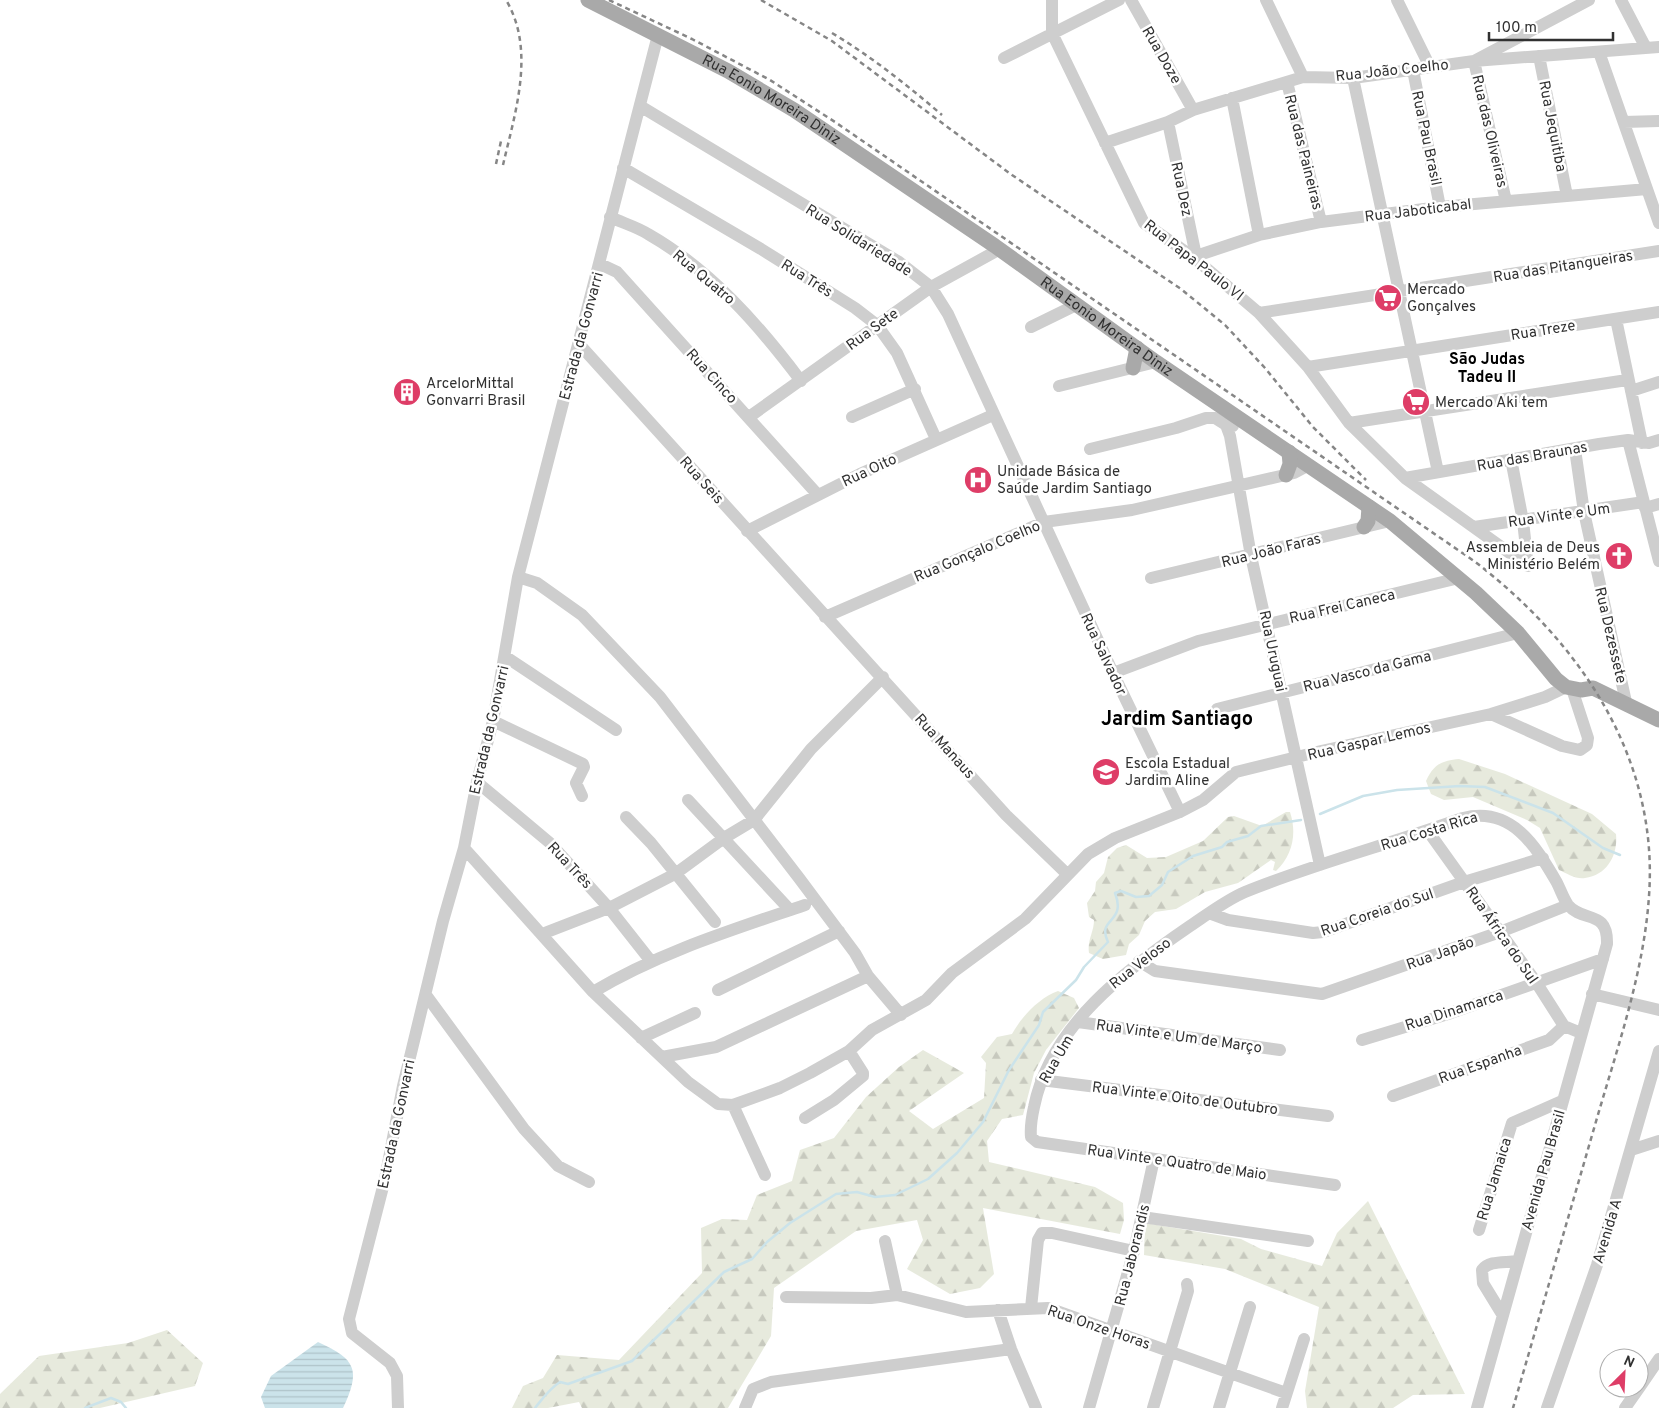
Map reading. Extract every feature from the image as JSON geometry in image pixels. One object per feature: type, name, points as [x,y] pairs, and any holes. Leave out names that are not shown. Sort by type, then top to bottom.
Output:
[{"type":"main road","name":"Rua Eonio Moreira Diniz","points":[[588,0],[728,71],[794,110],[1000,249],[1137,348],[1156,362],[1211,412],[1234,428],[1289,452],[1369,506],[1459,578],[1518,633],[1556,679],[1569,688]]},
{"type":"main road","points":[[1134,368],[1137,348]]},
{"type":"main road","points":[[1286,474],[1290,464],[1289,452]]},
{"type":"main road","points":[[1364,527],[1368,521],[1369,506]]},
{"type":"main road","points":[[1569,688],[1593,688],[1626,702],[1659,720]]},
{"type":"street","name":"Rua Papa Paulo VI","points":[[1052,0],[1052,33],[1139,217],[1149,228],[1195,256],[1259,313],[1308,367],[1349,423],[1405,478],[1528,566],[1523,521]]},
{"type":"street","points":[[1004,58],[1119,0]]},
{"type":"street","name":"Rua Doze","points":[[1131,0],[1193,110]]},
{"type":"street","points":[[1266,0],[1303,77]]},
{"type":"street","points":[[1397,0],[1430,67]]},
{"type":"street","points":[[1474,61],[1589,0]]},
{"type":"street","points":[[1622,0],[1653,48]]},
{"type":"street","name":"Estrada da Gonvarri","points":[[398,1408],[397,1376],[390,1363],[352,1333],[349,1319],[385,1179],[403,1086],[464,848],[477,782],[493,721],[506,658],[518,577],[658,35]]},
{"type":"street","name":"Rua João Coelho","points":[[1105,143],[1168,122],[1193,110],[1303,77],[1353,78],[1474,61],[1653,48]]},
{"type":"street","points":[[1599,52],[1652,195],[1659,223]]},
{"type":"street","name":"Rua Jequitiba","points":[[1539,56],[1567,196]]},
{"type":"street","name":"Rua das Oliveiras","points":[[1474,61],[1506,201]]},
{"type":"street","name":"Rua Pau Brasil","points":[[1412,70],[1440,207]]},
{"type":"street","points":[[1353,78],[1438,472]]},
{"type":"street","name":"Rua das Paineiras","points":[[1287,82],[1321,222]]},
{"type":"street","points":[[1232,98],[1259,235]]},
{"type":"street","name":"Rua Solidariedade","points":[[640,106],[899,262],[932,287],[948,314],[1044,522]]},
{"type":"street","points":[[1624,122],[1659,121]]},
{"type":"street","name":"Rua Dez","points":[[1168,122],[1195,256]]},
{"type":"street","name":"Rua Três","points":[[623,168],[777,259],[855,308],[877,325],[897,353],[915,389],[936,439]]},
{"type":"street","name":"Rua Jaboticabal","points":[[1195,256],[1259,235],[1321,222],[1440,207],[1567,196],[1652,195]]},
{"type":"street","name":"Rua Quatro","points":[[610,217],[648,234],[694,265],[717,284],[731,297],[801,381]]},
{"type":"street","name":"Rua Sete","points":[[749,417],[932,287],[1000,249]]},
{"type":"street","name":"Rua das Pitangueiras","points":[[1259,313],[1659,251]]},
{"type":"street","name":"Rua Cinco","points":[[600,264],[617,272],[818,495]]},
{"type":"street","points":[[1031,327],[1076,305]]},
{"type":"street","name":"Rua Treze","points":[[1308,367],[1659,312]]},
{"type":"street","points":[[1616,320],[1642,443]]},
{"type":"street","name":"Rua Seis","points":[[579,344],[826,616]]},
{"type":"street","points":[[1059,386],[1156,362]]},
{"type":"street","points":[[1349,423],[1659,382]]},
{"type":"street","points":[[852,417],[915,389]]},
{"type":"street","points":[[1090,449],[1176,428],[1211,412],[1234,428]]},
{"type":"street","name":"Rua Oito","points":[[747,531],[936,439],[993,415]]},
{"type":"street","name":"Rua Uruguai","points":[[1234,428],[1238,486],[1251,556],[1320,866]]},
{"type":"street","points":[[1628,440],[1659,561]]},
{"type":"street","name":"Rua das Braunas","points":[[1405,478],[1628,440],[1642,443],[1659,440]]},
{"type":"street","name":"Rua Dezessete","points":[[1575,449],[1584,512],[1626,702]]},
{"type":"street","points":[[1511,459],[1523,521]]},
{"type":"street","name":"Rua Gonçalo Coelho","points":[[826,616],[1044,522],[1109,514],[1238,486],[1286,474],[1309,465]]},
{"type":"street","name":"Rua Vinte e Um","points":[[1474,527],[1659,504]]},
{"type":"street","name":"Rua João Faras","points":[[1151,578],[1251,556],[1390,521]]},
{"type":"street","name":"Rua Salvador","points":[[1044,522],[1113,674],[1180,812]]},
{"type":"street","points":[[518,577],[537,583],[592,625],[660,697],[839,931],[868,976],[901,1015]]},
{"type":"street","name":"Rua Frei Caneca","points":[[1113,674],[1198,641],[1459,578]]},
{"type":"street","name":"Rua Manaus","points":[[826,616],[1006,815],[1067,874]]},
{"type":"street","name":"Rua Vasco da Gama","points":[[1217,709],[1518,633]]},
{"type":"street","points":[[506,658],[616,730]]},
{"type":"street","points":[[542,934],[608,908],[675,874],[724,838],[754,820],[811,749],[883,677]]},
{"type":"street","points":[[1490,714],[1562,746],[1580,750],[1587,745],[1588,738],[1569,688]]},
{"type":"street","name":"Rua Gaspar Lemos","points":[[733,1105],[780,1088],[848,1051],[872,1030],[926,1000],[952,973],[1024,919],[1088,854],[1115,838],[1180,812],[1203,800],[1236,772],[1490,714],[1569,688]]},
{"type":"street","points":[[493,721],[583,764],[584,767],[576,783],[582,796]]},
{"type":"street","name":"Rua Três","points":[[477,782],[550,843],[608,908],[650,960]]},
{"type":"street","points":[[688,800],[790,910]]},
{"type":"street","name":"Rua Costa Rica","points":[[1209,913],[1244,892],[1474,816],[1495,816],[1515,827],[1543,858],[1568,906]]},
{"type":"street","points":[[626,817],[651,843],[715,922]]},
{"type":"street","name":"Rua África do Sul","points":[[1428,831],[1536,982],[1564,1026]]},
{"type":"street","points":[[464,848],[593,992],[710,1100],[718,1104],[733,1105],[765,1174]]},
{"type":"street","name":"Rua Coreia do Sul","points":[[1209,913],[1242,923],[1313,933],[1323,932],[1464,882],[1543,858]]},
{"type":"street","points":[[593,992],[650,960],[693,942],[805,905]]},
{"type":"street","name":"Rua Japão","points":[[1139,961],[1155,971],[1310,994],[1332,992],[1568,906]]},
{"type":"street","name":"Avenida Pau Brasil","points":[[1476,1408],[1603,959],[1607,933],[1601,922],[1568,906]]},
{"type":"street","name":"Rua Veloso","points":[[1078,1022],[1105,990],[1139,961],[1209,913]]},
{"type":"street","points":[[718,990],[839,931]]},
{"type":"street","name":"Rua Dinamarca","points":[[1362,1040],[1448,1014],[1603,959]]},
{"type":"street","points":[[662,1057],[716,1047],[868,976]]},
{"type":"street","points":[[1592,994],[1659,1010]]},
{"type":"street","points":[[426,995],[524,1129],[558,1166],[589,1182]]},
{"type":"street","points":[[642,1038],[695,1013]]},
{"type":"street","name":"Rua Vinte e Um de Março","points":[[1078,1022],[1280,1050]]},
{"type":"street","name":"Rua Um","points":[[1031,1127],[1042,1080],[1053,1058],[1078,1022]]},
{"type":"street","points":[[1564,1026],[1582,1033]]},
{"type":"street","name":"Rua Espanha","points":[[1393,1096],[1549,1040],[1564,1026]]},
{"type":"street","points":[[805,1118],[834,1100],[863,1076],[863,1072],[848,1051]]},
{"type":"street","name":"Avenida A","points":[[1547,1408],[1597,1265],[1659,1051]]},
{"type":"street","name":"Rua Vinte e Oito de Outubro","points":[[1042,1080],[1328,1116]]},
{"type":"street","name":"Rua Jamaica","points":[[1478,1230],[1512,1123],[1562,1101]]},
{"type":"street","name":"Rua Vinte e Quatro de Maio","points":[[1031,1127],[1031,1137],[1037,1142],[1335,1185]]},
{"type":"street","points":[[1631,1150],[1659,1141]]},
{"type":"street","name":"Rua Jaborandis","points":[[1089,1408],[1134,1250],[1154,1159]]},
{"type":"street","points":[[1142,1217],[1308,1241]]},
{"type":"street","points":[[1031,1308],[1038,1240],[1042,1234],[1052,1232],[1134,1250]]},
{"type":"street","points":[[885,1241],[896,1295]]},
{"type":"street","points":[[1502,1314],[1484,1283],[1482,1270],[1486,1265],[1492,1263],[1517,1261]]},
{"type":"street","points":[[1153,1408],[1188,1291],[1187,1284]]},
{"type":"street","name":"Rua Onze Horas","points":[[786,1297],[871,1298],[896,1295],[966,1312],[1031,1308],[1054,1309],[1286,1393]]},
{"type":"street","points":[[1219,1408],[1250,1307]]},
{"type":"street","points":[[998,1310],[1011,1349],[1036,1408]]},
{"type":"street","points":[[1282,1408],[1304,1339]]},
{"type":"street","points":[[745,1408],[752,1389],[766,1383],[1011,1349]]},
{"type":"street","points":[[1649,1374],[1659,1359]]},
{"type":"green space","points":[[1459,759],[1505,774],[1592,814],[1616,834],[1615,849],[1610,862],[1600,873],[1593,876],[1579,878],[1572,876],[1559,870],[1540,828],[1527,820],[1473,797],[1444,800],[1431,794],[1426,781],[1435,767],[1443,762]]},
{"type":"green space","points":[[1286,812],[1290,812],[1292,820],[1292,843],[1282,865],[1276,871],[1273,870],[1275,862],[1271,860],[1238,883],[1205,892],[1176,909],[1155,912],[1145,921],[1139,935],[1129,944],[1126,955],[1103,959],[1089,953],[1094,920],[1089,917],[1087,903],[1095,891],[1096,882],[1104,873],[1108,857],[1117,848],[1126,845],[1147,858],[1166,857],[1203,841],[1228,817],[1234,816],[1262,826]]},
{"type":"green space","points":[[1058,991],[1074,998],[1079,1008],[1046,1050],[1034,1073],[1023,1115],[1002,1119],[987,1141],[989,1162],[1095,1187],[1123,1203],[1124,1220],[1120,1234],[983,1208],[994,1274],[980,1288],[950,1294],[907,1269],[923,1240],[917,1220],[856,1231],[774,1288],[771,1336],[728,1408],[582,1408],[579,1402],[548,1408],[512,1408],[523,1386],[543,1378],[557,1355],[619,1360],[702,1273],[701,1228],[722,1219],[747,1220],[757,1195],[792,1181],[800,1150],[834,1138],[866,1097],[899,1067],[923,1050],[964,1073],[909,1111],[933,1129],[984,1098],[986,1063],[981,1057],[997,1037],[1012,1034],[1032,1008],[1044,998]]},
{"type":"green space","points":[[1368,1201],[1465,1394],[1413,1395],[1393,1408],[1307,1408],[1305,1391],[1319,1307],[1225,1269],[1144,1255],[1145,1223],[1241,1239],[1261,1249],[1322,1266],[1337,1233]]},
{"type":"green space","points":[[167,1330],[203,1363],[195,1386],[100,1408],[0,1408],[0,1394],[39,1356],[128,1343]]},
{"type":"water","points":[[318,1342],[340,1354],[352,1367],[352,1384],[343,1408],[265,1408],[261,1397],[271,1376]]},
{"type":"waterway","points":[[1320,814],[1363,796],[1397,790],[1460,786],[1485,787],[1553,813],[1603,848],[1620,855]]},
{"type":"waterway","points":[[535,1408],[549,1391],[560,1382],[568,1384],[632,1361],[724,1272],[752,1259],[767,1242],[790,1223],[836,1194],[857,1192],[875,1197],[895,1195],[928,1179],[957,1153],[983,1122],[1009,1070],[1039,1025],[1043,1012],[1076,980],[1084,967],[1108,942],[1105,934],[1106,928],[1117,910],[1118,903],[1115,893],[1121,891],[1136,897],[1149,896],[1162,885],[1168,872],[1193,856],[1222,847],[1227,842],[1248,836],[1261,826],[1301,820]]},
{"type":"waterway","points":[[85,1408],[111,1398],[121,1402],[126,1408]]},
{"type":"railway","points":[[503,165],[517,103],[521,60],[520,40],[515,19],[506,0]]},
{"type":"railway","points":[[609,0],[692,39],[770,80],[835,122],[1474,561],[1512,593],[1547,628],[1579,666],[1605,707],[1626,751],[1641,797],[1649,845],[1649,896],[1642,952],[1629,1008],[1513,1408]]},
{"type":"railway","points":[[761,0],[832,41],[1012,175],[1181,289],[1225,325],[1265,368],[1313,427],[1366,480]]},
{"type":"railway","points":[[832,33],[889,72],[942,115]]},
{"type":"railway","points":[[496,164],[501,141]]},
{"type":"place","name":"Mercado Gonçalves","points":[[1388,298]]},
{"type":"place","name":"ArcelorMittal Gonvarri Brasil","points":[[407,392]]},
{"type":"place","name":"Mercado Aki tem","points":[[1416,402]]},
{"type":"place","name":"Unidade Básica de Saúde Jardim Santiago","points":[[978,480]]},
{"type":"place","name":"Assembleia de Deus Ministério Belém","points":[[1619,556]]},
{"type":"place","name":"Escola Estadual Jardim Aline","points":[[1106,772]]},
{"type":"district","name":"São Judas Tadeu II","points":[[1487,367]]},
{"type":"district","name":"Jardim Santiago","points":[[1177,718]]}]
